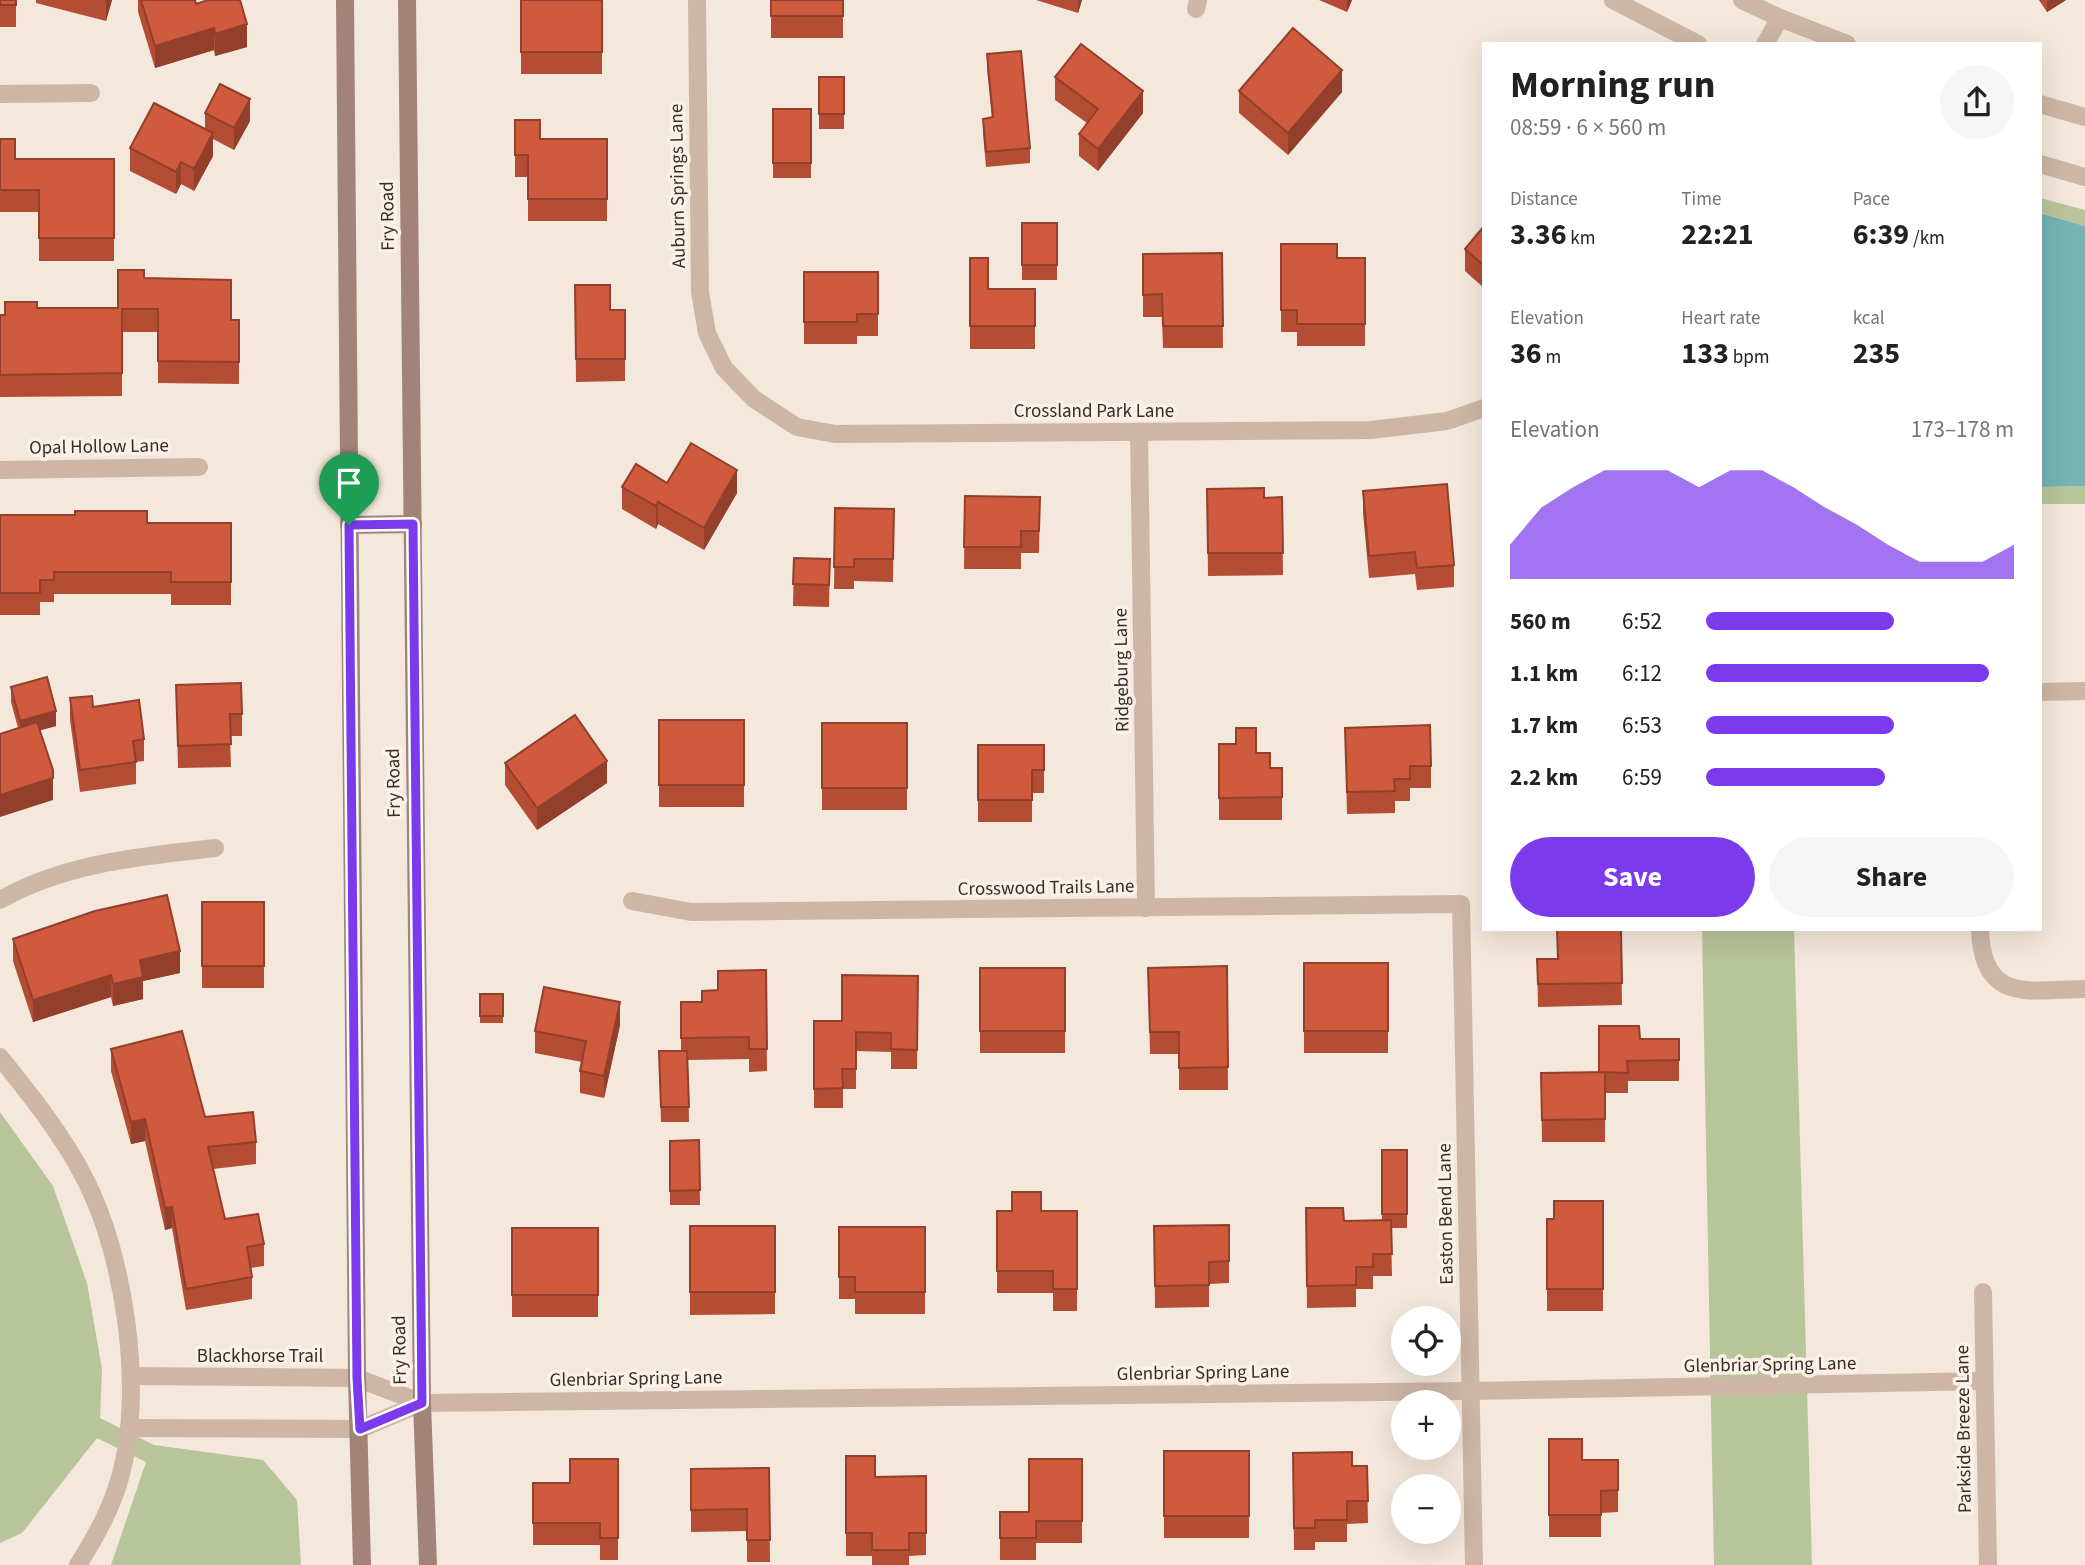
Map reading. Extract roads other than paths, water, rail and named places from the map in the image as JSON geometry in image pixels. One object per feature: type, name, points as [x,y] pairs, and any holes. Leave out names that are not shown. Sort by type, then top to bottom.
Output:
[{"type":"main road","points":[[345,0],[357,1378],[362,1565]]},
{"type":"main road","name":"Fry Road","points":[[407,0],[422,1403],[428,1565]]},
{"type":"main road","points":[[349,525],[413,524]]},
{"type":"street","name":"Auburn Springs Lane","points":[[697,0],[700,292],[707,333],[724,368]]},
{"type":"street","points":[[1613,0],[1694,42]]},
{"type":"street","points":[[1742,0],[1842,42]]},
{"type":"street","points":[[1766,42],[1780,18]]},
{"type":"street","points":[[0,94],[91,93]]},
{"type":"street","points":[[2042,105],[2085,117]]},
{"type":"street","points":[[2042,165],[2085,177]]},
{"type":"street","name":"Crossland Park Lane","points":[[724,368],[754,399],[797,428],[835,434],[1371,430],[1447,421],[1482,409]]},
{"type":"street","name":"Ridgeburg Lane","points":[[1139,432],[1146,908]]},
{"type":"street","name":"Opal Hollow Lane","points":[[0,470],[199,467]]},
{"type":"street","points":[[2042,692],[2085,691]]},
{"type":"street","points":[[0,900],[68,873],[134,856],[215,848]]},
{"type":"street","name":"Crosswood Trails Lane","points":[[632,901],[691,912],[1461,904]]},
{"type":"street","name":"Easton Bend Lane","points":[[1461,904],[1474,1565]]},
{"type":"street","points":[[1980,931],[1981,951],[1990,974],[2002,984],[2018,990],[2085,989]]},
{"type":"street","points":[[0,1057],[47,1116],[86,1180],[109,1241],[124,1307],[131,1376],[129,1428],[121,1474],[104,1522],[78,1565]]},
{"type":"street","name":"Parkside Breeze Lane","points":[[1983,1292],[1989,1565]]},
{"type":"street","name":"Blackhorse Trail","points":[[131,1376],[357,1378],[422,1403]]},
{"type":"street","name":"Glenbriar Spring Lane","points":[[422,1403],[1471,1391],[1984,1381]]},
{"type":"street","points":[[129,1428],[360,1429],[422,1403]]},
{"type":"water","points":[[2042,214],[2085,226],[2085,486],[2042,487]]}]
